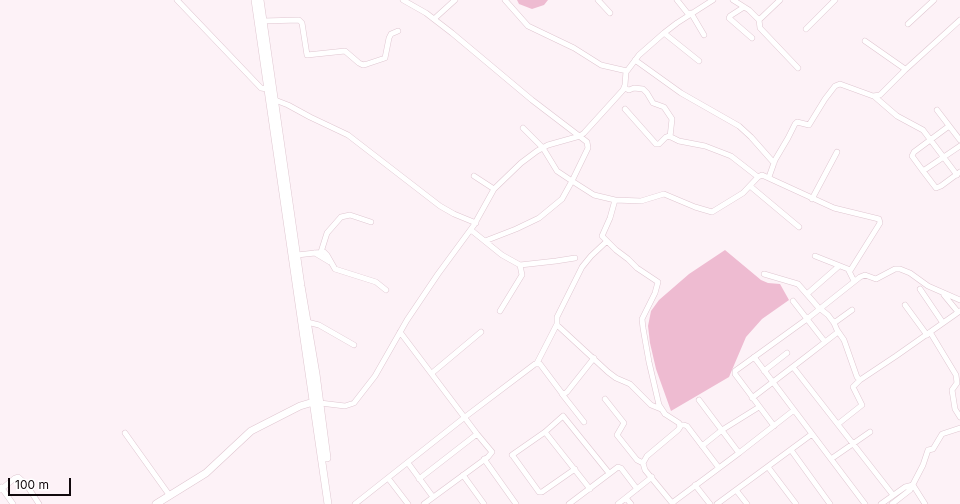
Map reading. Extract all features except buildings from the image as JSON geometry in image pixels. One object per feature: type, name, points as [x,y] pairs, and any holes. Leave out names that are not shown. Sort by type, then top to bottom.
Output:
[{"type":"street","points":[[177,0],[261,88],[269,87]]},
{"type":"street","points":[[255,0],[269,87],[296,292],[317,403],[333,504]]},
{"type":"street","points":[[260,0],[269,87],[275,100],[307,322],[328,504]]},
{"type":"street","points":[[403,0],[434,19],[537,104],[587,142],[588,147],[562,199],[539,218],[485,241]]},
{"type":"street","points":[[434,19],[455,0]]},
{"type":"street","points":[[505,0],[528,26],[574,48],[601,65],[626,71]]},
{"type":"street","points":[[598,0],[610,13]]},
{"type":"street","points":[[677,0],[690,14],[704,35]]},
{"type":"street","points":[[156,504],[215,466],[251,431],[300,406],[317,403],[345,406],[354,403],[375,376],[400,332],[438,274],[476,223],[494,189],[521,163],[543,148],[580,136],[624,88],[626,71],[629,70],[636,60],[664,33],[690,14],[713,0]]},
{"type":"street","points":[[733,0],[744,6],[759,20],[760,28],[798,68]]},
{"type":"street","points":[[759,20],[780,0]]},
{"type":"street","points":[[806,29],[835,0]]},
{"type":"street","points":[[908,24],[934,0]]},
{"type":"street","points":[[744,6],[729,18],[752,38]]},
{"type":"street","points":[[263,21],[299,20],[302,23],[307,54],[345,51],[358,63],[362,64],[367,64],[385,58],[389,38],[391,34],[398,31]]},
{"type":"street","points":[[875,97],[880,95],[960,20]]},
{"type":"street","points":[[664,33],[699,61]]},
{"type":"street","points":[[865,41],[906,69]]},
{"type":"street","points":[[636,60],[680,93],[739,126],[751,136],[774,163]]},
{"type":"street","points":[[769,177],[774,163],[795,124],[797,122],[809,125],[822,103],[835,86],[840,84],[875,97],[897,116],[924,130],[931,140],[944,157],[958,173],[936,188],[913,157],[913,154],[931,140],[949,126]]},
{"type":"street","points":[[624,88],[629,90],[634,88],[643,89],[648,93],[653,104],[664,107],[672,121],[670,137]]},
{"type":"street","points":[[275,100],[350,136],[440,206],[476,223]]},
{"type":"street","points":[[625,109],[656,144],[659,144],[666,137],[670,137],[679,141],[705,146],[726,154],[758,177]]},
{"type":"street","points":[[937,110],[960,140]]},
{"type":"street","points":[[523,128],[543,148],[556,171],[594,195],[614,200],[641,201],[664,194],[695,207],[712,212],[734,199],[762,175],[834,208],[876,218],[880,221],[880,223],[850,271]]},
{"type":"street","points":[[923,171],[960,146]]},
{"type":"street","points":[[812,199],[837,152]]},
{"type":"street","points":[[474,176],[494,189]]},
{"type":"street","points":[[750,186],[799,227]]},
{"type":"street","points":[[614,200],[610,218],[602,234],[616,250],[637,268],[658,282],[644,314],[642,323],[649,362],[661,409],[668,417],[680,425],[684,424],[687,426],[719,468]]},
{"type":"street","points":[[321,252],[327,233],[341,217],[345,215],[353,216],[371,222]]},
{"type":"street","points":[[471,230],[502,255],[520,265],[556,262],[575,258]]},
{"type":"street","points":[[355,504],[465,417],[537,363],[557,324],[557,317],[584,264],[607,241]]},
{"type":"street","points":[[314,252],[332,264]]},
{"type":"street","points":[[297,255],[321,252],[327,255],[334,268],[339,271],[376,282],[386,290]]},
{"type":"street","points":[[815,256],[847,268],[850,271],[854,281]]},
{"type":"street","points":[[500,311],[522,275],[520,265]]},
{"type":"street","points":[[807,294],[839,266]]},
{"type":"street","points":[[774,426],[735,373],[736,370],[807,319],[854,281],[863,275],[876,279],[897,268],[910,273],[928,286],[960,300]]},
{"type":"street","points":[[764,274],[796,283],[826,314],[834,323],[844,340],[857,377],[860,380]]},
{"type":"street","points":[[920,289],[943,323]]},
{"type":"street","points":[[838,424],[862,405],[853,387],[860,380],[959,312],[943,293]]},
{"type":"street","points":[[793,301],[825,342]]},
{"type":"street","points":[[905,304],[956,375],[957,383],[952,390],[955,409],[960,417]]},
{"type":"street","points":[[834,323],[852,310]]},
{"type":"street","points":[[307,322],[312,322],[319,325],[354,345]]},
{"type":"street","points":[[557,324],[558,327],[608,372],[616,378],[630,384],[651,405],[661,409]]},
{"type":"street","points":[[400,332],[492,452],[491,455],[424,504]]},
{"type":"street","points":[[432,374],[481,332]]},
{"type":"street","points":[[752,398],[838,332]]},
{"type":"street","points":[[764,371],[787,353]]},
{"type":"street","points":[[754,357],[772,383],[865,504]]},
{"type":"street","points":[[562,394],[567,392],[594,358]]},
{"type":"street","points":[[537,363],[540,364],[584,422]]},
{"type":"street","points":[[793,367],[893,495]]},
{"type":"street","points":[[605,400],[624,423],[617,435],[637,460],[643,463]]},
{"type":"street","points":[[700,400],[739,453]]},
{"type":"street","points":[[702,446],[722,430],[759,407]]},
{"type":"street","points":[[680,425],[678,430],[650,453],[643,463],[645,470],[673,503],[794,410]]},
{"type":"street","points":[[575,469],[542,492],[539,492],[512,455],[545,432],[564,416],[609,473]]},
{"type":"street","points":[[892,504],[908,492],[913,485],[923,465],[928,450],[933,449],[942,434],[960,428]]},
{"type":"street","points":[[545,432],[590,489]]},
{"type":"street","points":[[831,459],[870,432]]},
{"type":"street","points":[[125,433],[170,496]]},
{"type":"street","points":[[419,479],[477,434]]},
{"type":"street","points":[[717,504],[812,434]]},
{"type":"street","points":[[791,450],[828,503]]},
{"type":"street","points":[[484,459],[516,504]]},
{"type":"street","points":[[408,463],[433,497]]},
{"type":"street","points":[[569,504],[590,489],[616,467],[620,467],[637,489]]},
{"type":"street","points":[[768,467],[796,504]]},
{"type":"street","points":[[463,475],[484,504]]},
{"type":"street","points":[[618,504],[652,477]]},
{"type":"street","points":[[11,503],[1,488],[15,478],[20,478],[40,504]]},
{"type":"street","points":[[388,478],[408,504]]},
{"type":"street","points":[[696,485],[710,504]]},
{"type":"street","points":[[881,504],[905,486],[913,485]]},
{"type":"street","points":[[913,485],[925,504]]},
{"type":"street","points":[[736,490],[747,504]]},
{"type":"street","points":[[626,498],[631,504]]},
{"type":"shaded area","points":[[517,0],[548,0],[544,5],[532,9],[519,4]]},
{"type":"shaded area","points":[[725,250],[761,280],[768,283],[780,284],[789,300],[762,319],[746,337],[729,377],[671,411],[656,369],[650,343],[648,326],[651,311],[659,300],[689,274]]}]
